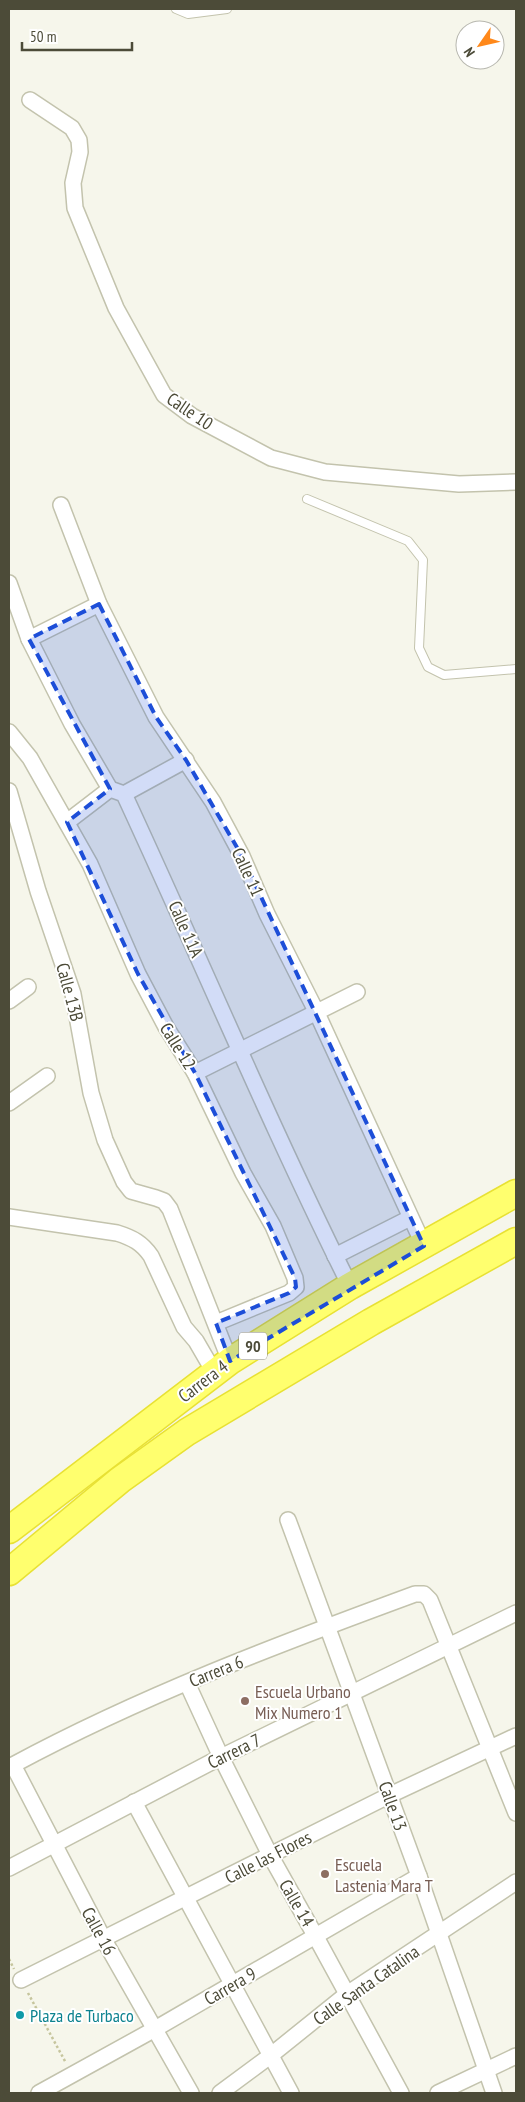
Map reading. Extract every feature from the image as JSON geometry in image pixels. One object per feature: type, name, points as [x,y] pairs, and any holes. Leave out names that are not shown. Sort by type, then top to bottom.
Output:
[{"type":"highway","name":"Carrera 4","points":[[15,1522],[217,1370],[350,1286],[516,1193]]},
{"type":"highway","name":"Carrera 4","points":[[9,1572],[120,1480],[187,1432],[371,1322],[516,1241]]},
{"type":"street","name":"Calle 10","points":[[30,100],[72,128],[80,140],[80,152],[73,183],[75,208],[116,308],[164,394],[192,416],[271,458],[325,472],[459,484],[516,482]]},
{"type":"street","name":"Calle 11","points":[[61,505],[99,604],[156,717],[213,802],[242,856],[267,914],[316,1011],[424,1246]]},
{"type":"street","name":"Calle 11A","points":[[9,583],[29,640],[72,724],[117,791],[173,900],[239,1050],[350,1286]]},
{"type":"street","points":[[29,640],[99,604]]},
{"type":"street","name":"Calle 12","points":[[9,732],[30,758],[90,864],[138,974],[166,1027],[195,1073],[243,1173],[273,1226],[295,1278],[296,1287],[288,1293],[216,1323]]},
{"type":"street","points":[[67,822],[117,791],[186,760]]},
{"type":"street","name":"Calle 13B","points":[[9,791],[38,890],[73,994],[94,1102],[106,1140],[124,1182],[131,1191],[156,1198],[164,1202],[170,1209],[216,1323]]},
{"type":"street","points":[[9,1001],[28,987]]},
{"type":"street","points":[[195,1073],[357,992]]},
{"type":"street","points":[[9,1103],[47,1076]]},
{"type":"street","points":[[9,1217],[117,1233],[135,1239],[144,1246],[151,1256],[184,1326],[217,1370]]},
{"type":"street","points":[[335,1256],[410,1218]]},
{"type":"street","points":[[216,1323],[217,1370]]},
{"type":"street","name":"Calle 13","points":[[288,1520],[390,1795],[494,2093]]},
{"type":"street","name":"Carrera 6","points":[[13,1765],[46,1747],[187,1683],[328,1626],[415,1594],[424,1594],[430,1600],[447,1646]]},
{"type":"street","name":"Carrera 7","points":[[9,1868],[220,1757],[516,1613]]},
{"type":"street","points":[[447,1646],[516,1813]]},
{"type":"street","name":"Calle 14","points":[[187,1683],[220,1757],[270,1855],[401,2093]]},
{"type":"street","name":"Calle las Flores","points":[[21,1980],[186,1899],[390,1795],[516,1736]]},
{"type":"street","name":"Calle 16","points":[[13,1765],[104,1940],[191,2093]]},
{"type":"street","points":[[134,1802],[291,2093]]},
{"type":"street","name":"Carrera 9","points":[[39,2093],[155,2030],[419,1876]]},
{"type":"street","name":"Calle Santa Catalina","points":[[220,2093],[270,2056],[347,1994],[516,1882]]},
{"type":"street","points":[[438,2093],[516,2056]]},
{"type":"lane","points":[[176,9],[188,14],[227,9]]},
{"type":"lane","points":[[307,498],[408,541],[423,560],[419,648],[428,668],[444,675],[516,669]]},
{"type":"path","points":[[9,1959],[72,2076]]},
{"type":"highlighted area","points":[[99,604],[156,717],[186,760],[242,856],[424,1246],[230,1361],[216,1323],[289,1293],[296,1287],[295,1278],[195,1073],[138,974],[67,822],[110,789],[29,639]]},
{"type":"place","name":"Escuela Urbano Mix Numero 1","points":[[245,1701]]},
{"type":"place","name":"Escuela Lastenia Mara T","points":[[325,1874]]},
{"type":"place","name":"Plaza de Turbaco","points":[[20,2015]]}]
